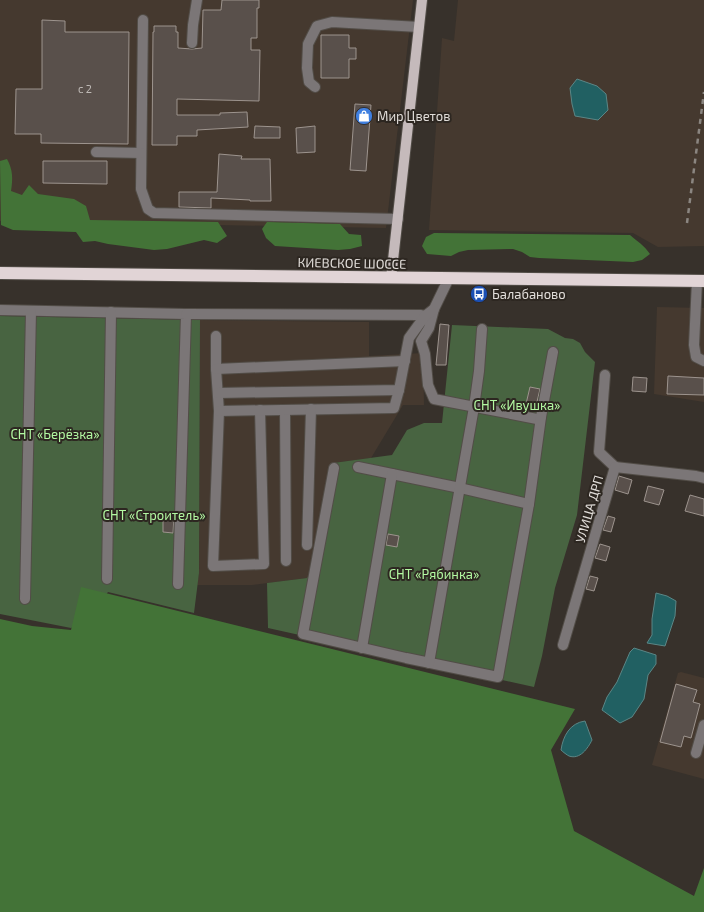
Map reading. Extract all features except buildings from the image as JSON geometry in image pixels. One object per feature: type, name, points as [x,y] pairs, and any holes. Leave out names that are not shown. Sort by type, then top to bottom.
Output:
[{"type":"highway","name":"КИЕВСКОЕ ШОССЕ","points":[[0,273],[700,281]]},
{"type":"main road","points":[[391,278],[422,0]]},
{"type":"street","points":[[192,43],[197,0]]},
{"type":"street","points":[[143,20],[141,189],[148,209],[154,214],[398,219]]},
{"type":"street","points":[[314,87],[309,82],[307,68],[308,44],[317,26],[332,22],[419,27]]},
{"type":"street","points":[[96,152],[141,153]]},
{"type":"street","points":[[449,278],[434,309],[429,328],[421,341],[425,354],[428,385],[434,399],[537,419],[541,417]]},
{"type":"street","points":[[700,281],[694,345],[696,357],[704,361]]},
{"type":"street","points":[[219,411],[394,408],[409,338],[425,316],[434,309]]},
{"type":"street","points":[[0,310],[186,314],[413,314],[425,316]]},
{"type":"street","points":[[25,599],[31,310]]},
{"type":"street","points":[[107,579],[111,312]]},
{"type":"street","points":[[178,584],[186,314]]},
{"type":"street","points":[[429,662],[474,407],[479,371],[482,329]]},
{"type":"street","points":[[216,336],[216,369],[219,411],[213,566],[264,564],[260,410]]},
{"type":"street","points":[[334,468],[303,634],[498,677],[529,504],[541,417],[553,352]]},
{"type":"street","points":[[216,369],[405,361]]},
{"type":"street","points":[[605,374],[599,452],[615,467]]},
{"type":"street","points":[[218,393],[399,390]]},
{"type":"street","points":[[307,545],[311,409]]},
{"type":"street","points":[[285,410],[286,561]]},
{"type":"street","points":[[358,467],[529,504]]},
{"type":"street","name":"УЛИЦА ДРП","points":[[564,645],[615,467],[704,478]]},
{"type":"street","points":[[362,648],[392,474]]},
{"type":"street","points":[[696,754],[704,725]]},
{"type":"shaded area","points":[[0,0],[413,0],[386,228],[0,221]]},
{"type":"shaded area","points":[[458,0],[704,0],[704,246],[658,247],[633,233],[429,230],[442,38],[454,41]]},
{"type":"shaded area","points":[[657,307],[704,308],[704,402],[654,394]]},
{"type":"shaded area","points":[[200,320],[369,322],[369,356],[423,353],[424,405],[403,405],[371,458],[333,463],[311,572],[307,578],[252,585],[197,585],[199,573]]},
{"type":"shaded area","points":[[681,672],[704,678],[704,779],[652,765],[678,673]]},
{"type":"green space","points":[[7,159],[12,175],[11,191],[22,195],[29,185],[38,194],[74,199],[86,206],[90,220],[218,222],[227,236],[217,243],[204,240],[167,249],[154,250],[95,241],[83,242],[76,232],[13,230],[1,225],[0,161]]},
{"type":"green space","points":[[267,222],[340,224],[349,234],[361,235],[362,246],[338,250],[275,246],[266,238],[262,229]]},
{"type":"green space","points":[[434,233],[630,235],[650,254],[642,260],[633,262],[539,258],[530,257],[513,249],[468,250],[451,256],[427,254],[422,246],[426,237]]},
{"type":"green space","points":[[0,316],[200,320],[199,573],[194,613],[108,592],[89,617],[71,628],[0,614]]},
{"type":"green space","name":"СНТ «Рябинка»","points":[[452,325],[548,329],[565,338],[573,339],[580,343],[585,352],[595,362],[577,515],[555,588],[542,656],[534,687],[268,628],[267,583],[307,578],[311,572],[333,463],[392,455],[407,430],[424,423],[442,423]]},
{"type":"green space","points":[[81,587],[575,709],[551,750],[574,831],[694,896],[704,868],[704,912],[0,912],[0,619],[32,626],[71,630]]},
{"type":"water","points":[[577,79],[597,86],[606,94],[608,110],[598,120],[575,116],[570,88]]},
{"type":"water","points":[[656,593],[667,596],[676,601],[675,616],[665,646],[647,643],[652,635],[652,619]]},
{"type":"water","points":[[634,648],[656,655],[656,664],[648,675],[644,699],[632,717],[620,723],[602,710],[607,697],[617,682],[630,652]]},
{"type":"water","points":[[585,721],[592,740],[586,750],[580,755],[573,757],[569,756],[561,750],[563,740],[571,727]]},
{"type":"railway","points":[[687,223],[704,92]]},
{"type":"place","name":"Мир Цветов","points":[[364,116]]},
{"type":"place","name":"Балабаново","points":[[479,294]]},
{"type":"park label","name":"СНТ «Ивушка»","points":[[517,405]]},
{"type":"park label","name":"СНТ «Берёзка»","points":[[55,434]]},
{"type":"park label","name":"СНТ «Строитель»","points":[[154,515]]}]
